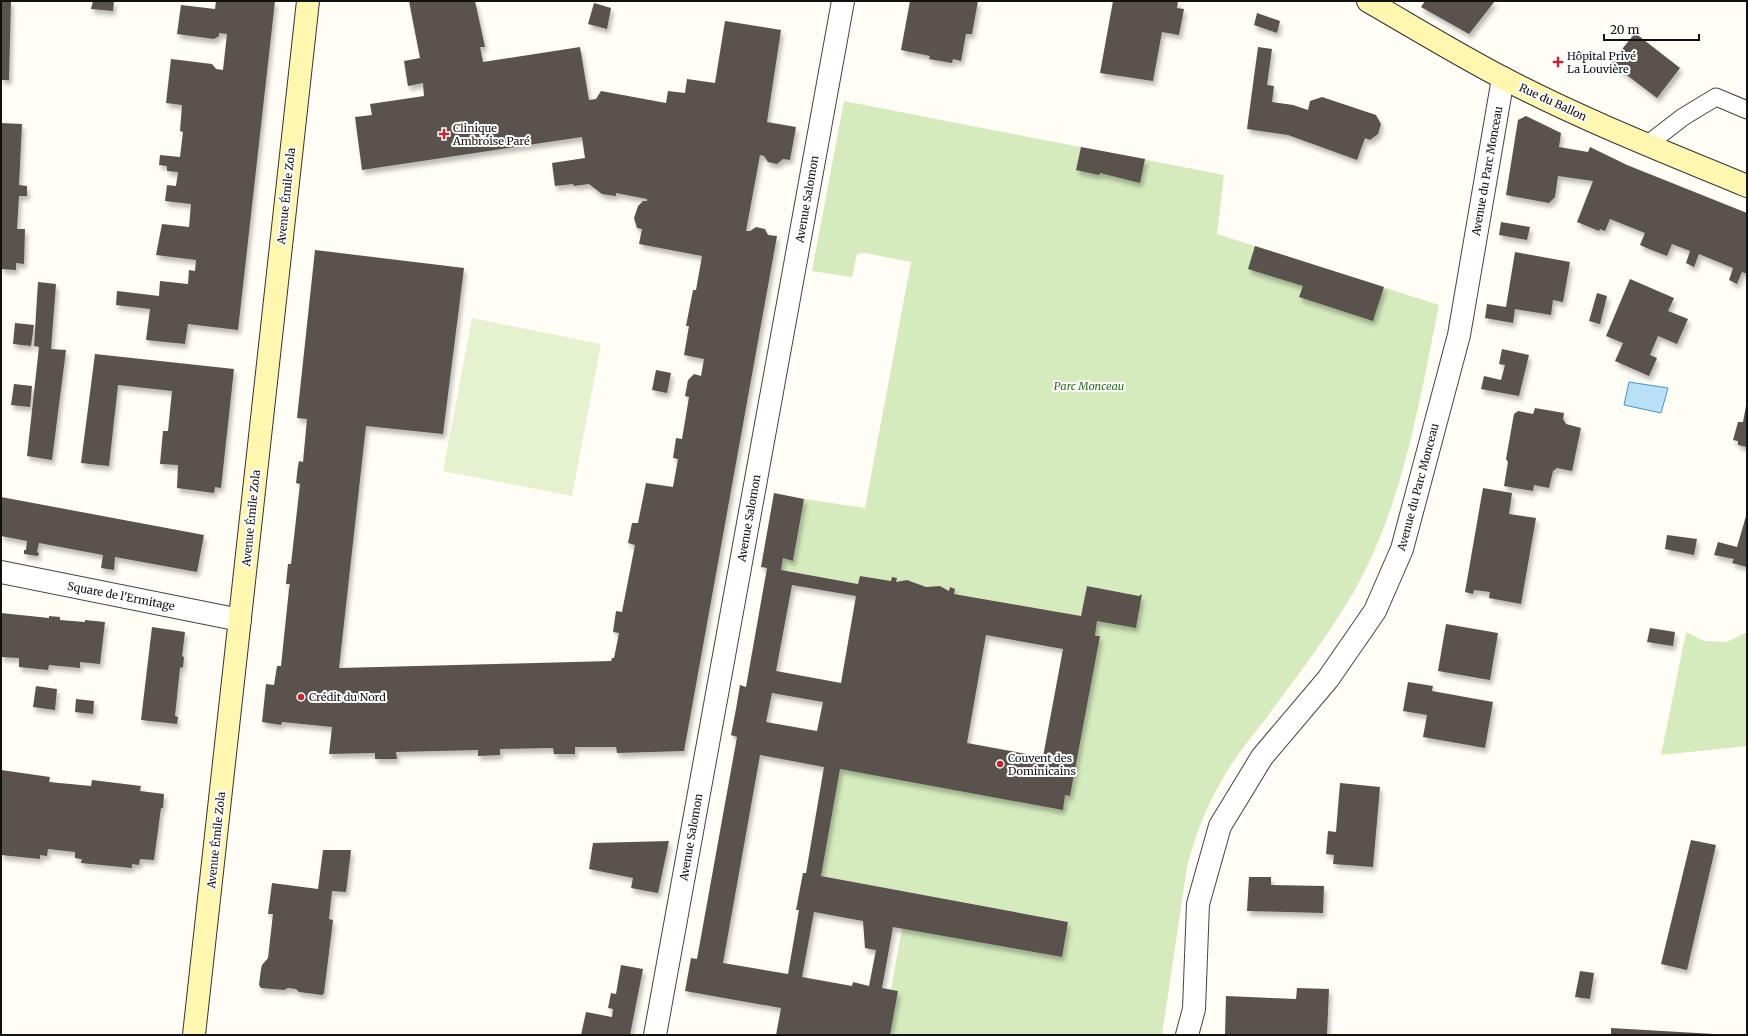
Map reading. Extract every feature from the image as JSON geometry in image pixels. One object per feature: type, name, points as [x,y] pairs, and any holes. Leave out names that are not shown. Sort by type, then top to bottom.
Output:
[{"type":"street","name":"Avenue Émile Zola","points":[[194,1035],[308,1]]},
{"type":"street","name":"Avenue Salomon","points":[[655,1035],[843,1]]},
{"type":"street","name":"Rue du Ballon","points":[[1368,1],[1503,78],[1648,144],[1747,186]]},
{"type":"street","name":"Avenue du Parc Monceau","points":[[1187,1035],[1194,1008],[1198,904],[1220,826],[1262,757],[1328,678],[1375,611],[1402,549],[1459,335],[1503,78]]},
{"type":"street","name":"Square de l'Ermitage","points":[[1,572],[240,620]]},
{"type":"lane","points":[[1648,144],[1683,117],[1716,97],[1747,110]]},
{"type":"green space","name":"Parc Monceau","points":[[844,101],[1224,175],[1217,234],[1439,305],[1407,454],[1397,490],[1370,561],[1352,595],[1332,627],[1231,765],[1216,790],[1202,822],[1187,867],[1162,1035],[890,1035],[898,991],[891,989],[902,928],[1061,957],[1068,922],[821,876],[840,769],[1063,809],[1065,795],[1070,796],[1100,636],[1095,636],[1097,621],[1136,628],[1142,594],[1139,596],[1088,585],[1081,616],[954,594],[955,589],[950,588],[949,591],[940,586],[920,586],[911,581],[896,582],[896,578],[892,577],[891,581],[860,576],[858,584],[781,570],[783,558],[794,560],[804,499],[865,508],[911,262],[865,253],[857,254],[852,277],[812,271]]},
{"type":"green space","points":[[472,318],[601,344],[572,496],[443,471]]},
{"type":"green space","points":[[1686,632],[1704,641],[1727,642],[1747,632],[1747,746],[1661,755]]},
{"type":"water","points":[[1629,382],[1668,388],[1661,413],[1624,405]]},
{"type":"building","points":[[1,1],[11,1],[9,80],[1,80]]},
{"type":"building","points":[[93,1],[114,1],[113,11],[91,9]]},
{"type":"building","points":[[216,1],[275,1],[238,330],[188,324],[185,344],[146,340],[150,309],[116,305],[117,291],[159,296],[160,281],[188,284],[189,270],[195,271],[196,260],[156,255],[162,224],[189,227],[191,204],[165,201],[167,185],[176,186],[178,172],[167,171],[167,166],[159,165],[160,155],[180,157],[183,132],[180,131],[182,105],[166,103],[171,59],[212,64],[216,69],[223,70],[227,34],[219,33],[219,36],[214,39],[177,34],[181,5],[215,9]]},
{"type":"building","points":[[409,1],[475,1],[485,47],[480,47],[483,62],[580,47],[589,100],[596,99],[601,91],[666,103],[668,91],[685,93],[687,79],[715,83],[725,21],[781,30],[767,122],[796,127],[790,160],[783,159],[777,164],[768,162],[764,156],[760,155],[746,231],[750,231],[756,227],[765,229],[768,235],[777,236],[684,751],[617,753],[616,747],[575,747],[575,754],[554,754],[553,748],[500,749],[500,755],[478,756],[478,750],[396,752],[397,759],[375,759],[375,753],[329,754],[332,727],[282,722],[281,725],[262,722],[266,684],[274,685],[277,666],[281,666],[290,584],[286,584],[288,564],[291,564],[300,484],[296,483],[299,461],[303,462],[307,419],[297,418],[315,250],[464,268],[443,434],[366,426],[339,668],[611,661],[612,658],[614,658],[619,633],[613,632],[616,611],[622,612],[635,545],[628,543],[632,523],[638,523],[646,483],[673,487],[678,459],[673,458],[676,438],[682,439],[689,397],[685,396],[688,380],[694,374],[701,376],[704,359],[684,355],[689,326],[686,326],[693,290],[696,290],[702,256],[639,244],[642,229],[637,228],[634,218],[638,206],[643,201],[647,201],[647,199],[616,193],[616,196],[602,194],[589,184],[555,186],[552,163],[585,158],[582,137],[362,170],[355,117],[372,115],[370,104],[424,96],[423,83],[408,86],[406,74],[404,61],[420,58]]},
{"type":"building","points":[[910,1],[978,1],[972,34],[966,34],[961,61],[953,59],[952,63],[929,59],[930,56],[901,50]]},
{"type":"building","points":[[1113,1],[1178,1],[1177,8],[1184,9],[1179,35],[1162,32],[1153,81],[1100,73]]},
{"type":"building","points":[[1425,1],[1495,1],[1469,34],[1421,7]]},
{"type":"building","points":[[594,3],[611,8],[607,29],[588,24]]},
{"type":"building","points":[[1257,13],[1280,21],[1277,33],[1254,25]]},
{"type":"building","points":[[1635,33],[1680,68],[1657,98],[1611,63]]},
{"type":"building","points":[[1258,47],[1272,49],[1267,85],[1274,86],[1272,102],[1293,105],[1308,110],[1310,101],[1322,97],[1376,115],[1381,124],[1378,134],[1370,140],[1365,138],[1357,160],[1288,135],[1247,129]]},
{"type":"building","points":[[1526,116],[1561,133],[1559,147],[1588,152],[1590,147],[1627,165],[1747,213],[1747,274],[1742,272],[1737,284],[1729,280],[1733,268],[1699,254],[1694,267],[1686,263],[1690,251],[1672,244],[1667,256],[1649,249],[1640,245],[1645,233],[1610,219],[1605,231],[1600,229],[1599,231],[1577,222],[1593,181],[1558,176],[1555,197],[1549,203],[1506,195],[1518,120]]},
{"type":"building","points":[[1,123],[22,124],[19,185],[27,186],[27,196],[19,196],[17,229],[25,229],[24,264],[16,263],[16,270],[1,269]]},
{"type":"building","points":[[1081,147],[1145,159],[1140,183],[1100,173],[1099,175],[1076,170]]},
{"type":"building","points":[[1501,222],[1530,227],[1527,240],[1499,235]]},
{"type":"building","points":[[1255,246],[1384,287],[1373,321],[1299,297],[1303,286],[1248,269]]},
{"type":"building","points":[[1515,252],[1570,262],[1563,302],[1553,300],[1551,315],[1515,309],[1513,323],[1485,318],[1487,304],[1506,307]]},
{"type":"building","points":[[1630,279],[1674,298],[1668,311],[1688,319],[1677,344],[1658,336],[1650,355],[1657,358],[1649,376],[1615,361],[1623,343],[1606,336]]},
{"type":"building","points":[[38,282],[56,284],[51,349],[66,350],[52,460],[27,456],[39,347],[34,346]]},
{"type":"building","points":[[1597,293],[1607,296],[1600,324],[1589,321]]},
{"type":"building","points":[[15,323],[34,325],[31,346],[13,344]]},
{"type":"building","points":[[1502,349],[1529,355],[1519,396],[1481,389],[1484,376],[1501,380],[1505,365],[1499,364]]},
{"type":"building","points":[[95,354],[234,369],[221,488],[215,487],[214,493],[177,488],[178,465],[160,464],[163,431],[168,431],[172,391],[118,385],[109,466],[81,463]]},
{"type":"building","points":[[656,370],[671,373],[667,393],[652,390]]},
{"type":"building","points":[[14,384],[32,386],[30,407],[11,405]]},
{"type":"building","points":[[1746,406],[1747,447],[1738,445],[1738,441],[1733,440],[1738,422],[1743,422]]},
{"type":"building","points":[[1535,408],[1564,413],[1563,419],[1566,424],[1581,428],[1572,471],[1557,468],[1553,471],[1549,488],[1534,485],[1533,491],[1504,486],[1508,462],[1506,459],[1514,414],[1518,411],[1533,414]]},
{"type":"building","points":[[1483,488],[1512,493],[1509,514],[1536,518],[1521,604],[1489,598],[1490,592],[1474,590],[1473,594],[1465,592]]},
{"type":"building","name":"Couvent des Dominicains","points":[[774,493],[804,499],[793,561],[783,558],[781,570],[858,584],[860,576],[891,581],[892,577],[897,578],[896,582],[907,580],[926,587],[940,586],[949,591],[950,587],[955,589],[954,594],[1081,616],[1087,586],[1139,596],[1142,594],[1136,628],[1097,621],[1095,636],[1100,636],[1070,796],[1065,795],[1063,810],[840,769],[821,876],[1068,922],[1062,957],[893,927],[882,988],[898,991],[890,1035],[776,1035],[781,1008],[685,991],[691,958],[697,959],[737,737],[731,735],[740,685],[746,687],[767,568],[761,567]],"holes":[[[792,585],[856,596],[841,683],[776,671]],[[986,635],[1063,649],[1043,757],[967,743]],[[772,693],[823,702],[817,731],[766,722]],[[760,755],[824,767],[806,873],[803,873],[796,910],[799,910],[788,974],[723,963]],[[814,912],[863,921],[865,948],[876,950],[869,986],[853,982],[852,986],[802,977]]]},
{"type":"building","points":[[1,497],[204,535],[197,572],[115,557],[114,570],[101,568],[103,555],[39,543],[37,552],[39,553],[38,556],[24,554],[27,541],[1,536]]},
{"type":"building","points":[[1746,516],[1747,567],[1732,563],[1734,559],[1714,555],[1718,542],[1737,547]]},
{"type":"building","points":[[1667,535],[1697,539],[1694,555],[1665,549]]},
{"type":"building","points":[[1,613],[49,618],[49,616],[60,617],[60,620],[105,622],[100,664],[80,662],[80,668],[49,665],[48,670],[19,667],[19,658],[1,657]]},
{"type":"building","points":[[1446,624],[1498,633],[1490,680],[1438,671]]},
{"type":"building","points":[[152,627],[185,632],[182,656],[184,657],[183,667],[180,668],[175,716],[178,717],[177,724],[141,720]]},
{"type":"building","points":[[1650,628],[1675,632],[1673,646],[1647,642]]},
{"type":"building","points":[[1408,682],[1433,686],[1432,691],[1493,702],[1485,748],[1423,737],[1427,715],[1403,711]]},
{"type":"building","points":[[36,686],[57,689],[55,710],[33,707]]},
{"type":"building","points":[[76,699],[94,701],[93,714],[75,712]]},
{"type":"building","points":[[1,770],[50,777],[49,782],[91,786],[92,780],[141,786],[140,791],[164,794],[154,860],[140,859],[139,865],[132,864],[132,868],[81,863],[82,859],[75,858],[75,852],[48,849],[47,856],[40,855],[40,859],[1,855]]},
{"type":"building","points":[[1340,783],[1380,787],[1373,867],[1333,864],[1334,855],[1326,854],[1328,831],[1336,832]]},
{"type":"building","points":[[1691,840],[1716,845],[1687,970],[1661,964]]},
{"type":"building","points":[[669,841],[658,893],[631,888],[633,878],[589,869],[593,843]]},
{"type":"building","points":[[323,850],[351,850],[346,892],[332,891],[329,919],[333,920],[324,993],[322,995],[299,992],[296,989],[288,988],[284,990],[261,988],[259,985],[261,969],[262,965],[268,958],[273,914],[268,914],[272,883],[318,889]]},
{"type":"building","points":[[1249,877],[1271,877],[1271,885],[1324,886],[1323,913],[1247,911]]},
{"type":"building","points":[[621,965],[643,969],[630,1035],[581,1035],[586,1012],[612,1017],[613,1009],[608,1008],[611,993],[616,994]]},
{"type":"building","points":[[1580,971],[1594,973],[1590,999],[1575,997]]},
{"type":"building","points":[[1297,988],[1329,989],[1327,1035],[1225,1035],[1226,996],[1296,999]]},
{"type":"building","points":[[1611,1028],[1714,1034],[1714,1035],[1611,1035]]},
{"type":"place","name":"Hôpital Privé La Louvière","points":[[1558,62]]},
{"type":"place","name":"Clinique Ambroise Paré","points":[[444,134]]},
{"type":"place","name":"Crédit du Nord","points":[[301,697]]},
{"type":"place","name":"Couvent des Dominicains","points":[[1000,764]]}]
